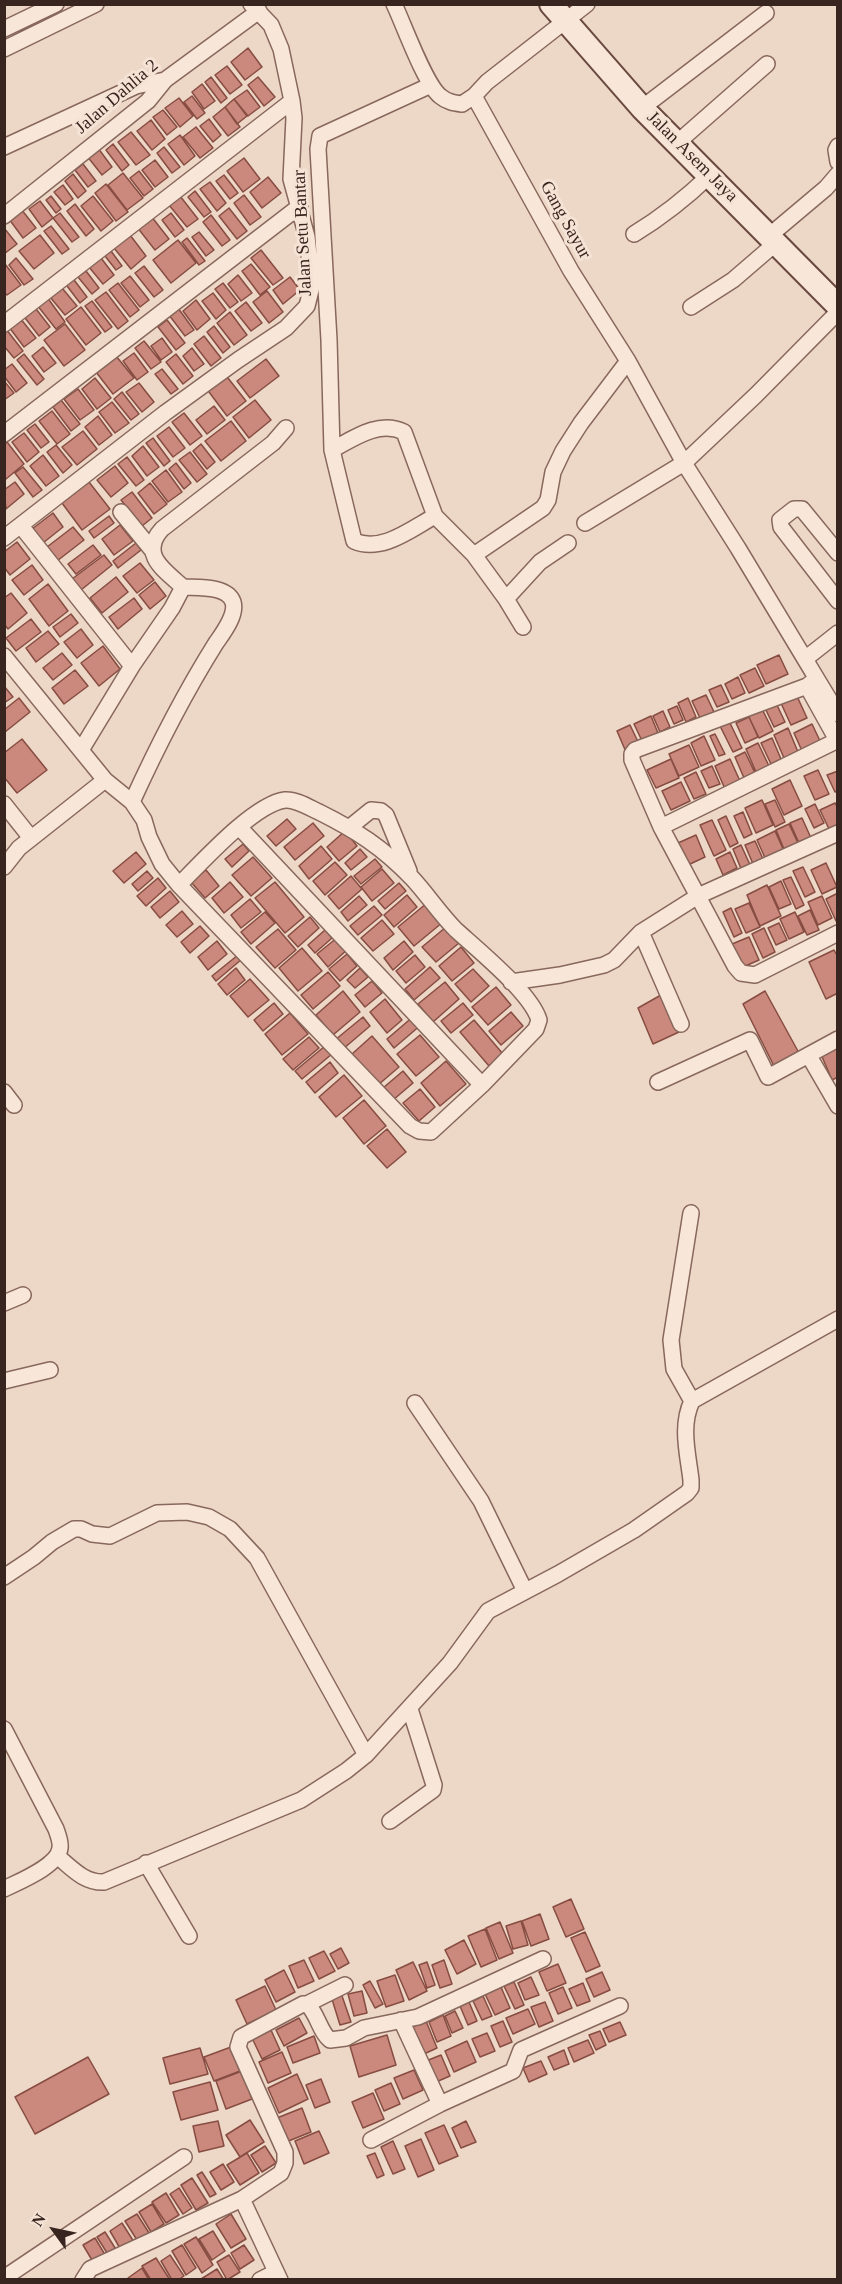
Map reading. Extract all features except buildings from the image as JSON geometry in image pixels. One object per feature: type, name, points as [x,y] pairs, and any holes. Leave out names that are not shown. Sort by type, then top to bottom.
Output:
[{"type":"main road","name":"Jalan Asem Jaya","points":[[558,12],[642,108],[837,306]]},
{"type":"street","points":[[4,29],[56,4]]},
{"type":"street","points":[[4,48],[96,4]]},
{"type":"street","points":[[394,4],[431,85],[440,96],[451,102],[468,100],[558,12],[587,4]]},
{"type":"street","points":[[4,538],[165,413],[286,328],[307,306],[311,290],[307,237],[291,179],[294,118],[292,101],[280,49],[271,25],[255,8]]},
{"type":"street","name":"Jalan Dahlia 2","points":[[4,216],[148,101],[165,80],[255,8]]},
{"type":"street","points":[[642,108],[766,13]]},
{"type":"street","points":[[677,143],[767,64]]},
{"type":"street","points":[[4,147],[136,86],[165,80]]},
{"type":"street","name":"Jalan Setu Bantar","points":[[332,450],[329,340],[318,149],[320,136],[431,85]]},
{"type":"street","name":"Gang Sayur","points":[[468,100],[628,361],[684,463],[805,659],[812,682]]},
{"type":"street","points":[[4,324],[292,101]]},
{"type":"street","points":[[837,146],[837,162]]},
{"type":"street","points":[[691,307],[733,280],[826,188],[837,174]]},
{"type":"street","points":[[634,234],[674,207],[710,175]]},
{"type":"street","points":[[4,434],[300,206]]},
{"type":"street","points":[[585,523],[684,463],[756,395],[837,312]]},
{"type":"street","points":[[474,555],[543,508],[548,500],[553,472],[563,451],[581,423],[628,361]]},
{"type":"street","points":[[435,516],[386,543],[365,545],[354,541],[332,450],[367,431],[394,427],[404,432],[435,516],[474,555],[523,627]]},
{"type":"street","points":[[152,550],[153,539],[162,529],[273,443],[286,428]]},
{"type":"street","points":[[837,553],[802,509],[794,509],[780,520],[781,527],[837,601]]},
{"type":"street","points":[[121,512],[152,550],[159,565],[183,587],[224,592],[230,597],[234,609],[226,628],[197,674],[157,748],[132,802]]},
{"type":"street","points":[[21,526],[132,666]]},
{"type":"street","points":[[506,599],[540,562],[568,543]]},
{"type":"street","points":[[81,750],[132,666],[172,608],[183,587]]},
{"type":"street","points":[[805,659],[837,633]]},
{"type":"street","points":[[4,656],[105,780],[132,802],[144,820],[149,837],[162,864],[179,885],[411,1126],[431,1132],[532,1034],[539,1020],[535,1010],[512,982],[451,924],[413,879],[365,836],[304,805],[288,800],[266,808],[239,827],[179,885]]},
{"type":"street","points":[[812,682],[837,714]]},
{"type":"street","points":[[661,827],[837,740],[812,682]]},
{"type":"street","points":[[812,682],[635,750],[632,759],[661,827],[735,966],[741,973],[755,975],[837,933]]},
{"type":"street","points":[[4,867],[19,848],[105,780]]},
{"type":"street","points":[[4,804],[31,838]]},
{"type":"street","points":[[350,827],[371,810],[381,811],[386,815],[413,879]]},
{"type":"street","points":[[239,827],[482,1085]]},
{"type":"street","points":[[512,982],[560,975],[604,965],[614,960],[641,932],[698,896],[837,833]]},
{"type":"street","points":[[641,932],[681,1024]]},
{"type":"street","points":[[658,1082],[750,1040],[768,1077],[837,1039]]},
{"type":"street","points":[[809,1056],[837,1106]]},
{"type":"street","points":[[4,1092],[14,1105]]},
{"type":"street","points":[[691,1213],[671,1340],[674,1369],[692,1401]]},
{"type":"street","points":[[4,1303],[23,1295]]},
{"type":"street","points":[[57,1856],[85,1879],[104,1882],[301,1800],[346,1771],[366,1755],[410,1709],[450,1663],[488,1611],[634,1530],[687,1493],[691,1488],[691,1480],[685,1426],[692,1401],[837,1319]]},
{"type":"street","points":[[4,1381],[50,1370]]},
{"type":"street","points":[[415,1402],[481,1501],[525,1591]]},
{"type":"street","points":[[4,1577],[74,1529],[81,1528],[92,1534],[110,1536],[157,1513],[187,1512],[209,1517],[230,1529],[257,1558],[366,1755]]},
{"type":"street","points":[[390,1821],[433,1790],[434,1785],[410,1709]]},
{"type":"street","points":[[4,1729],[56,1829],[61,1846],[57,1856],[48,1866],[4,1889]]},
{"type":"street","points":[[146,1863],[189,1936]]},
{"type":"street","points":[[307,2004],[330,2040],[346,2038],[364,2028],[418,2017],[543,1959]]},
{"type":"street","points":[[83,2280],[90,2270],[242,2199],[280,2173],[285,2163],[285,2152],[240,2054],[239,2041],[241,2037],[303,2004],[345,1985]]},
{"type":"street","points":[[371,2140],[440,2104],[513,2071],[521,2050],[620,2006]]},
{"type":"street","points":[[401,2020],[440,2104]]},
{"type":"street","points":[[4,2278],[184,2157]]},
{"type":"street","points":[[242,2199],[278,2276],[260,2280]]}]
